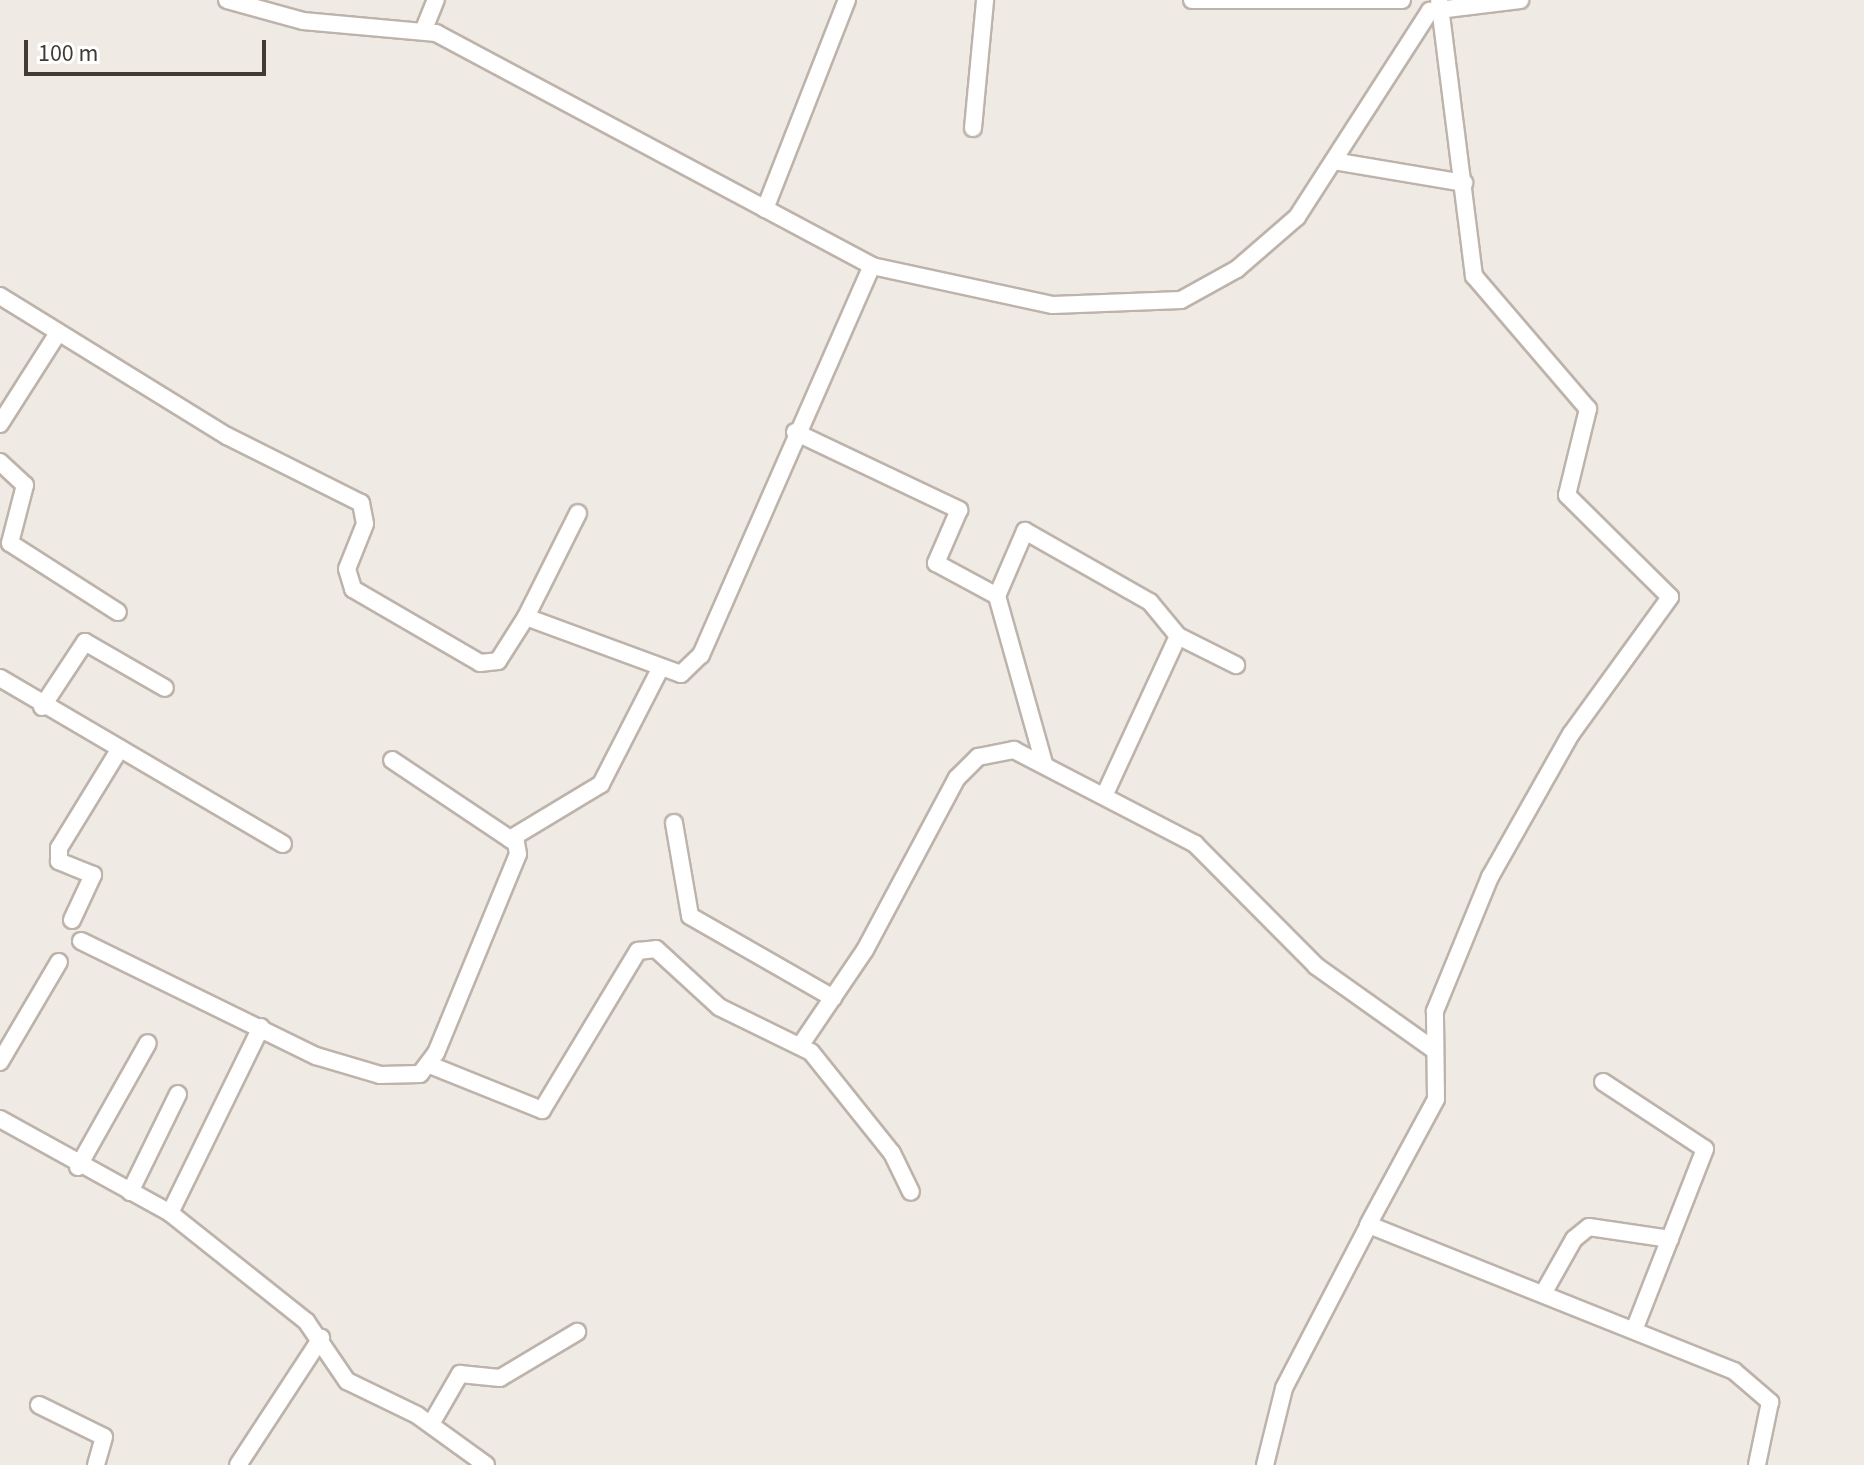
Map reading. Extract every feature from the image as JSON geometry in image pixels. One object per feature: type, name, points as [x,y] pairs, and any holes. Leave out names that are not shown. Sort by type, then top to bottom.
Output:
[{"type":"street","points":[[227,0],[303,21],[424,29],[872,266],[1053,305],[1160,305],[1262,252],[1339,162],[1425,17],[1440,3],[1520,0]]},
{"type":"street","points":[[424,29],[436,0]]},
{"type":"street","points":[[765,209],[847,0]]},
{"type":"street","points":[[973,128],[985,0]]},
{"type":"street","points":[[1192,0],[1402,0]]},
{"type":"street","points":[[1265,1465],[1284,1388],[1368,1225],[1426,1126],[1440,1078],[1434,1050],[1441,991],[1490,877],[1571,734],[1670,597],[1567,495],[1588,409],[1474,276],[1440,3]]},
{"type":"street","points":[[1339,162],[1464,183]]},
{"type":"street","points":[[526,617],[659,671],[681,674],[701,655],[795,432],[872,266]]},
{"type":"street","points":[[0,296],[269,460],[361,503],[365,524],[347,569],[358,593],[486,664],[498,661],[526,617],[578,513]]},
{"type":"street","points":[[0,424],[58,333]]},
{"type":"street","points":[[795,432],[959,510],[936,563],[997,596]]},
{"type":"street","points":[[0,462],[25,485],[10,543],[118,612]]},
{"type":"street","points":[[1044,763],[997,596],[1025,531],[1150,602],[1178,636],[1236,665]]},
{"type":"street","points":[[1105,794],[1178,636]]},
{"type":"street","points":[[42,707],[85,642],[165,688]]},
{"type":"street","points":[[510,839],[601,784],[659,671]]},
{"type":"street","points":[[0,678],[42,707],[283,844]]},
{"type":"street","points":[[72,920],[93,875],[59,861],[59,848],[119,750]]},
{"type":"street","points":[[802,1043],[833,998],[968,764],[1001,750],[1044,763],[1105,794],[1215,859],[1316,966],[1434,1050]]},
{"type":"street","points":[[81,941],[316,1056],[380,1075],[420,1074],[430,1065],[518,854],[510,839],[392,760]]},
{"type":"street","points":[[674,823],[690,916],[833,998]]},
{"type":"street","points":[[430,1065],[542,1110],[638,951],[649,947],[680,965],[719,1007],[802,1043],[892,1153],[911,1192]]},
{"type":"street","points":[[0,1062],[59,962]]},
{"type":"street","points":[[170,1213],[261,1027]]},
{"type":"street","points":[[78,1167],[148,1043]]},
{"type":"street","points":[[1603,1082],[1705,1146],[1635,1328]]},
{"type":"street","points":[[130,1192],[178,1094]]},
{"type":"street","points":[[0,1119],[78,1167],[170,1213],[321,1338],[351,1384],[431,1424],[486,1465]]},
{"type":"street","points":[[1368,1225],[1635,1328],[1734,1371],[1768,1397],[1757,1465]]},
{"type":"street","points":[[1544,1292],[1574,1239],[1589,1227],[1670,1239]]},
{"type":"street","points":[[431,1424],[460,1374],[500,1378],[577,1332]]},
{"type":"street","points":[[238,1465],[321,1338]]},
{"type":"street","points":[[39,1405],[104,1437],[96,1465]]}]
